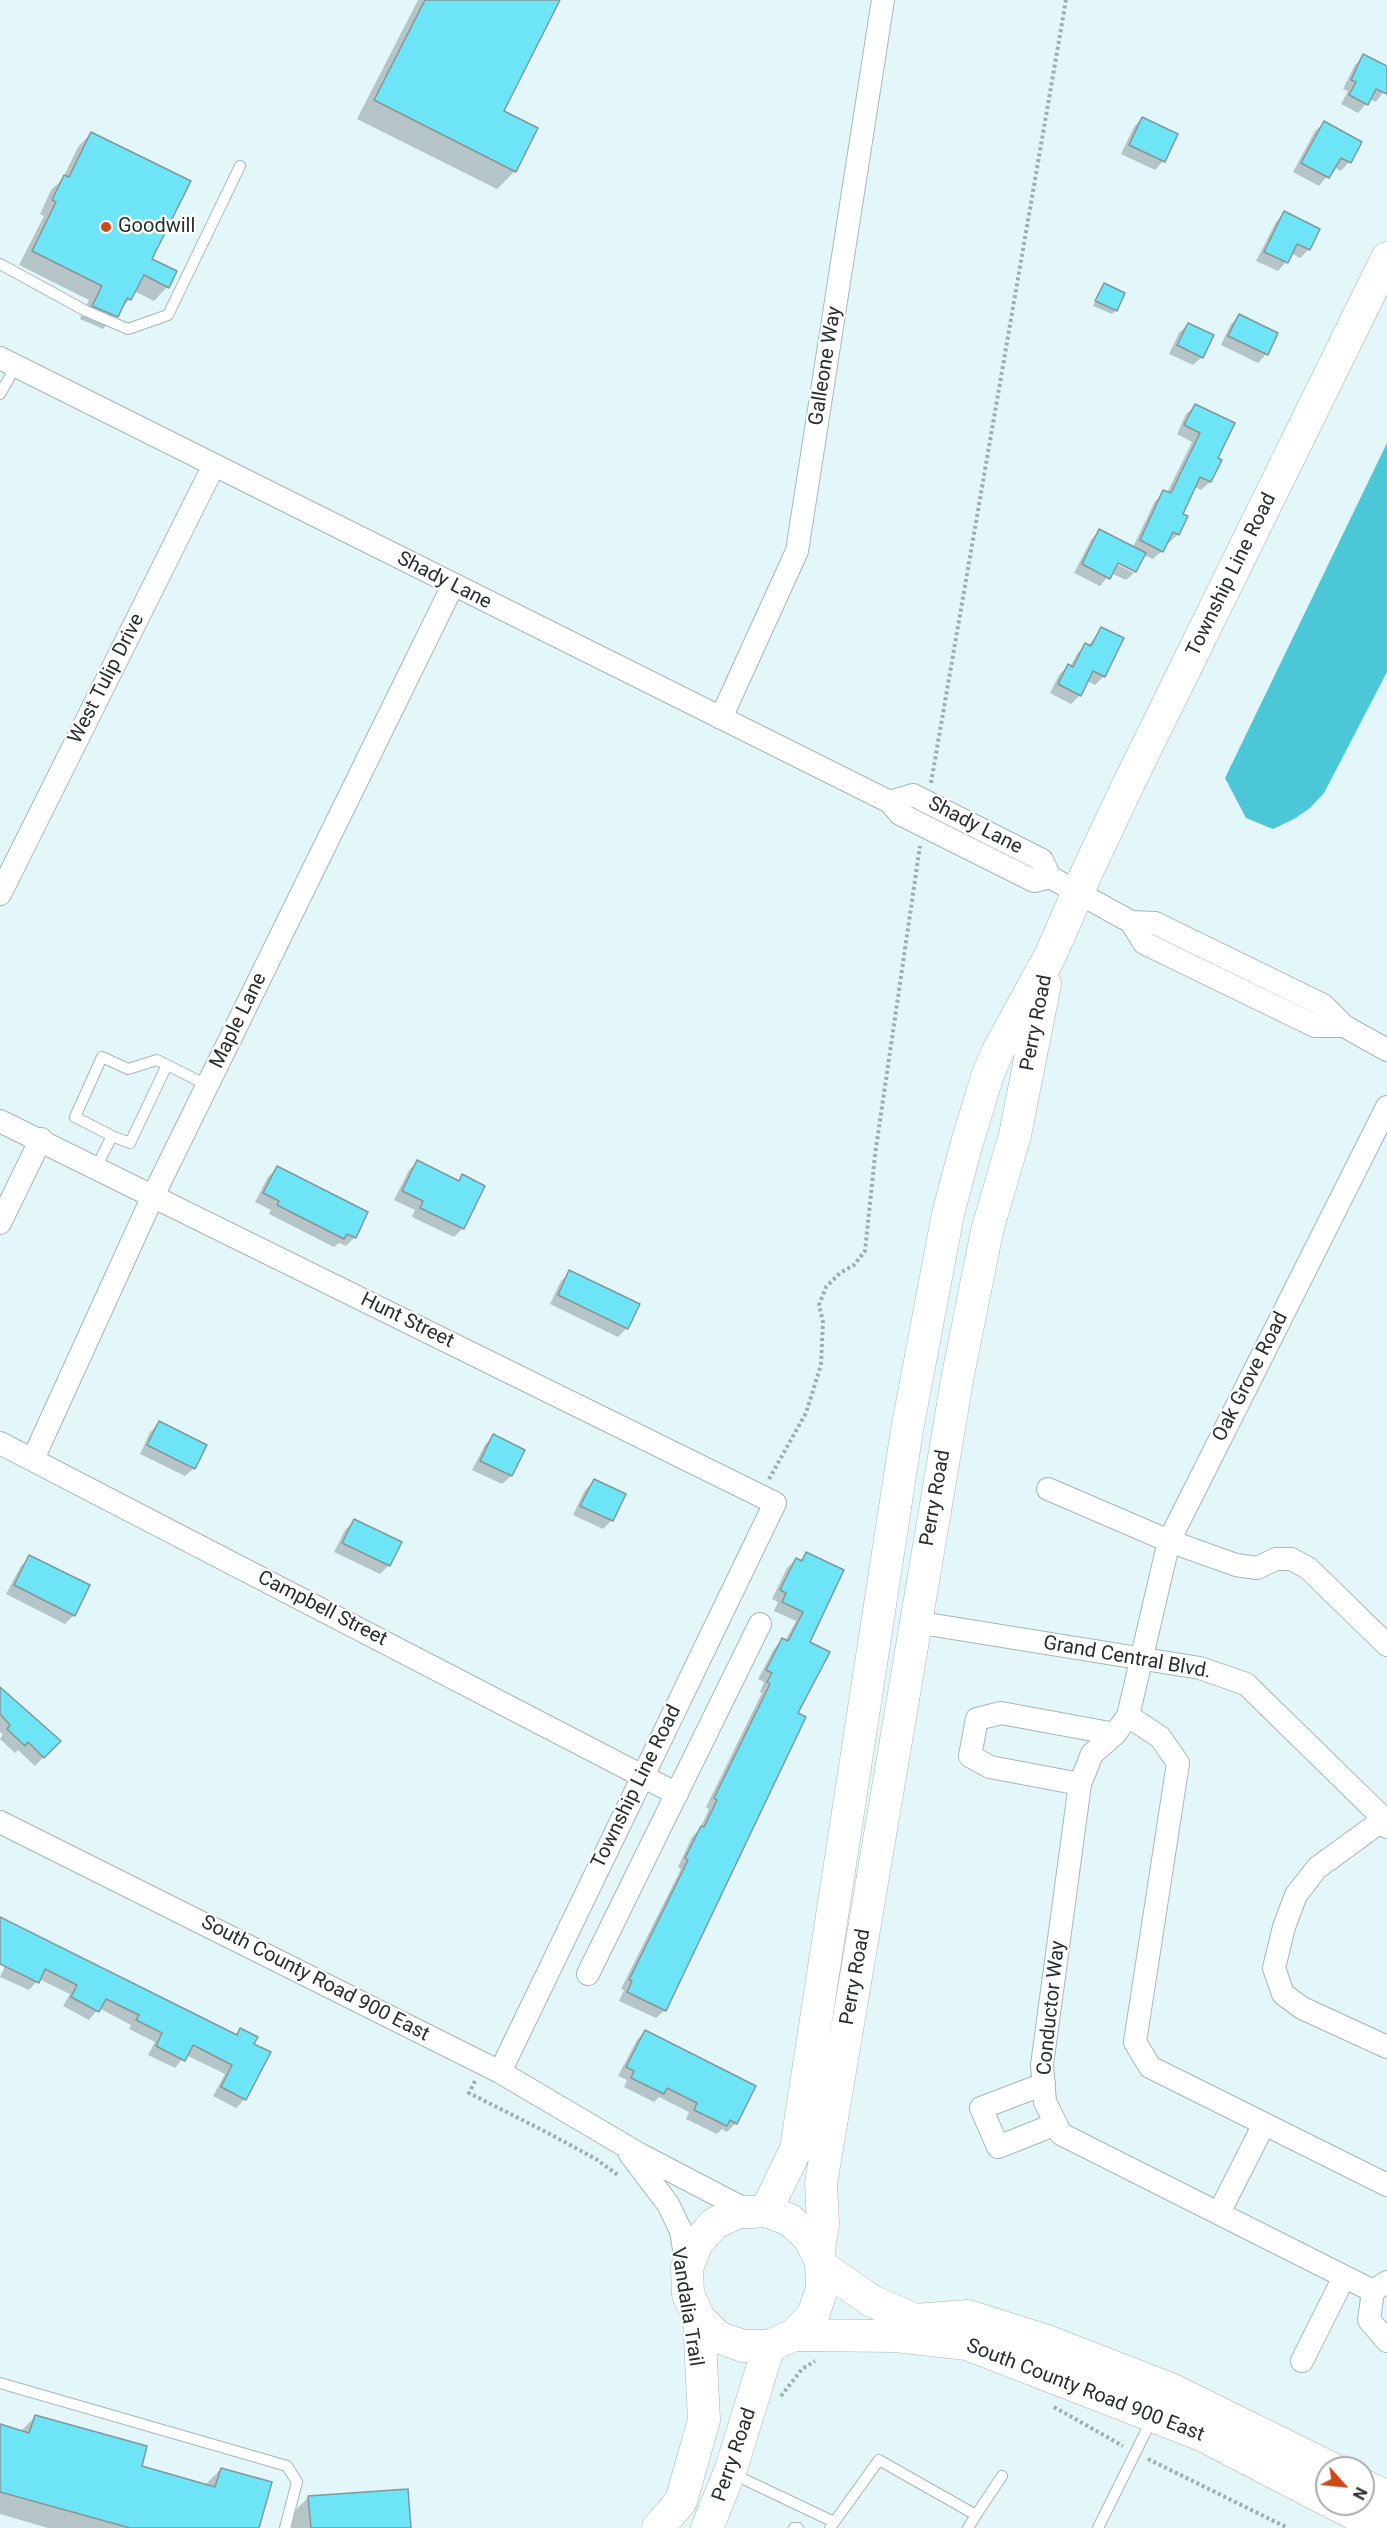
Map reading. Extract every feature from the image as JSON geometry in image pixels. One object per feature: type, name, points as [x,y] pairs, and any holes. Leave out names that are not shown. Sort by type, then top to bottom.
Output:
[{"type":"street","name":"Galleone Way","points":[[721,718],[797,551],[884,0]]},
{"type":"street","name":"Township Line Road","points":[[1050,956],[1078,892],[1387,258]]},
{"type":"street","name":"Shady Lane","points":[[8,362],[890,802],[900,814],[1034,881],[1050,877]]},
{"type":"street","name":"West Tulip Drive","points":[[0,894],[214,465]]},
{"type":"street","name":"Maple Lane","points":[[33,1459],[153,1196],[453,585]]},
{"type":"street","name":"Shady Lane","points":[[890,802],[913,795],[1042,860],[1050,877],[1078,892]]},
{"type":"street","points":[[1078,892],[1131,922],[1155,923],[1323,1005],[1344,1026],[1387,1050]]},
{"type":"street","name":"Perry Road","points":[[707,2528],[730,2473],[753,2401],[782,2340],[813,2315],[822,2289],[819,2261],[824,2224],[821,2183],[915,1622],[958,1375],[987,1231],[1017,1123],[1050,956]]},
{"type":"street","name":"Perry Road","points":[[782,2340],[743,2346],[718,2337],[699,2318],[688,2294],[687,2268],[697,2243],[715,2223],[739,2212],[758,2212],[796,2149],[907,1430],[948,1214],[988,1074],[998,1051],[1050,956]]},
{"type":"street","name":"Oak Grove Road","points":[[1140,1657],[1169,1540],[1387,1107]]},
{"type":"street","points":[[0,1121],[41,1139],[0,1223]]},
{"type":"street","name":"Hunt Street","points":[[41,1139],[775,1503]]},
{"type":"street","name":"Campbell Street","points":[[0,1443],[677,1794]]},
{"type":"street","points":[[1048,1489],[1169,1540],[1236,1565],[1257,1568],[1276,1559],[1291,1559],[1308,1568],[1387,1645]]},
{"type":"street","name":"Township Line Road","points":[[500,2072],[775,1503]]},
{"type":"street","name":"Grand Central Blvd.","points":[[915,1622],[1200,1668],[1246,1684],[1386,1821]]},
{"type":"street","points":[[588,1974],[760,1624]]},
{"type":"street","points":[[1122,1725],[1140,1657]]},
{"type":"street","points":[[1080,1784],[990,1767],[970,1756],[977,1719],[1001,1713],[1122,1725],[1160,1737],[1178,1762],[1136,2042],[1150,2067],[1387,2186]]},
{"type":"street","name":"Conductor Way","points":[[1122,1725],[1092,1754],[1080,1784],[1042,2065],[1046,2102],[1061,2134],[1344,2277],[1380,2287],[1369,2320],[1387,2341]]},
{"type":"street","points":[[1386,1821],[1317,1868],[1296,1895],[1284,1927],[1274,1968],[1282,1994],[1302,2008],[1387,2047]]},
{"type":"street","name":"South County Road 900 East","points":[[0,1822],[500,2072],[624,2145],[758,2212]]},
{"type":"street","points":[[1044,2084],[981,2108],[998,2147],[1056,2124]]},
{"type":"street","points":[[1219,2213],[1264,2124]]},
{"type":"street","name":"South County Road 900 East","points":[[624,2145],[668,2204],[681,2231],[687,2268]]},
{"type":"street","points":[[758,2212],[790,2220],[809,2238],[819,2261]]},
{"type":"street","name":"South County Road 900 East","points":[[819,2261],[872,2301],[915,2320],[968,2316],[1044,2340],[1173,2391],[1315,2460]]},
{"type":"street","points":[[1302,2361],[1344,2277]]},
{"type":"street","name":"Perry Road","points":[[658,2528],[681,2501],[704,2420],[699,2318]]},
{"type":"street","name":"South County Road 900 East","points":[[782,2340],[896,2336],[967,2344],[1202,2434],[1315,2494]]},
{"type":"street","points":[[1358,2516],[1382,2528]]},
{"type":"lane","points":[[0,264],[86,311],[129,329],[168,315],[240,166]]},
{"type":"lane","points":[[0,394],[8,362]]},
{"type":"lane","points":[[167,1065],[130,1143],[75,1117],[102,1057],[129,1070],[157,1060],[167,1065],[207,1085]]},
{"type":"lane","points":[[96,1168],[112,1136]]},
{"type":"lane","points":[[0,2383],[287,2466],[297,2482],[285,2528]]},
{"type":"lane","points":[[1098,2528],[1154,2416]]},
{"type":"lane","points":[[730,2473],[832,2525],[879,2460],[976,2515]]},
{"type":"lane","points":[[968,2528],[1002,2476]]},
{"type":"path","points":[[927,802],[1066,0]]},
{"type":"path","points":[[820,1365],[823,1322],[819,1305],[826,1287],[840,1273],[854,1265],[865,1251],[923,825]]},
{"type":"path","points":[[753,2401],[770,2410],[802,2369],[822,2357]]},
{"type":"path","points":[[1045,2403],[1135,2453],[1288,2528]]},
{"type":"water","points":[[1387,443],[1387,672],[1324,793],[1310,808],[1273,829],[1246,818],[1225,778]]},
{"type":"building","points":[[425,0],[560,0],[504,111],[538,128],[516,172],[374,100]]},
{"type":"building","points":[[1363,54],[1387,66],[1387,94],[1376,89],[1368,105],[1349,95],[1356,82],[1351,80]]},
{"type":"building","points":[[1142,117],[1178,134],[1165,162],[1129,145]]},
{"type":"building","points":[[1324,121],[1362,142],[1351,163],[1341,158],[1329,178],[1301,163]]},
{"type":"building","name":"Goodwill","points":[[91,132],[191,181],[152,259],[177,271],[169,288],[144,275],[131,300],[127,298],[118,317],[92,306],[102,286],[32,251],[56,202],[52,200],[64,175],[69,177]]},
{"type":"building","points":[[1284,211],[1320,229],[1310,250],[1297,244],[1288,263],[1264,252]]},
{"type":"building","points":[[1104,283],[1125,293],[1117,311],[1095,301]]},
{"type":"building","points":[[1239,314],[1278,333],[1268,355],[1228,336]]},
{"type":"building","points":[[1188,323],[1214,335],[1203,358],[1177,345]]},
{"type":"building","points":[[1195,404],[1235,423],[1218,458],[1222,460],[1211,482],[1200,477],[1183,514],[1188,516],[1179,535],[1173,532],[1163,552],[1140,540],[1163,490],[1171,493],[1200,433],[1184,425]]},
{"type":"building","points":[[1099,529],[1146,553],[1136,572],[1118,563],[1110,579],[1082,564]]},
{"type":"building","points":[[1101,627],[1124,638],[1105,677],[1093,671],[1081,696],[1058,684],[1068,664],[1073,667],[1085,643],[1091,646]]},
{"type":"building","points":[[417,1160],[459,1181],[462,1174],[485,1186],[464,1229],[420,1208],[423,1201],[402,1191]]},
{"type":"building","points":[[277,1166],[368,1212],[356,1238],[347,1234],[344,1239],[277,1205],[279,1201],[263,1193]]},
{"type":"building","points":[[569,1270],[640,1304],[628,1329],[558,1295]]},
{"type":"building","points":[[159,1421],[207,1445],[195,1469],[147,1445]]},
{"type":"building","points":[[493,1434],[525,1450],[512,1476],[480,1461]]},
{"type":"building","points":[[594,1479],[626,1494],[613,1521],[580,1506]]},
{"type":"building","points":[[354,1519],[402,1542],[390,1566],[342,1543]]},
{"type":"building","points":[[806,1552],[844,1570],[810,1642],[830,1652],[798,1713],[806,1717],[666,2011],[627,1992],[632,1981],[629,1980],[688,1860],[685,1858],[717,1800],[714,1798],[770,1684],[767,1682],[772,1673],[766,1670],[782,1638],[788,1641],[803,1612],[782,1602],[786,1593],[780,1590],[796,1558],[802,1561]]},
{"type":"building","points":[[29,1555],[90,1585],[75,1616],[14,1585]]},
{"type":"building","points":[[0,1687],[61,1741],[44,1758],[28,1742],[25,1746],[7,1729],[10,1725],[0,1714]]},
{"type":"building","points":[[0,1917],[237,2035],[240,2028],[258,2037],[254,2044],[271,2052],[246,2100],[221,2087],[232,2065],[193,2045],[185,2061],[156,2046],[162,2033],[136,2020],[139,2015],[106,1999],[99,2012],[71,1997],[77,1985],[45,1969],[39,1983],[0,1964]]},
{"type":"building","points":[[645,2030],[756,2086],[737,2124],[730,2120],[727,2126],[694,2110],[697,2103],[667,2088],[664,2094],[631,2078],[634,2071],[626,2067]]},
{"type":"building","points":[[35,2415],[147,2446],[142,2466],[215,2487],[221,2468],[272,2482],[259,2528],[130,2528],[0,2492],[0,2424],[29,2433]]},
{"type":"building","points":[[408,2489],[411,2528],[311,2528],[308,2496]]},
{"type":"place","name":"Goodwill","points":[[106,227]]}]
